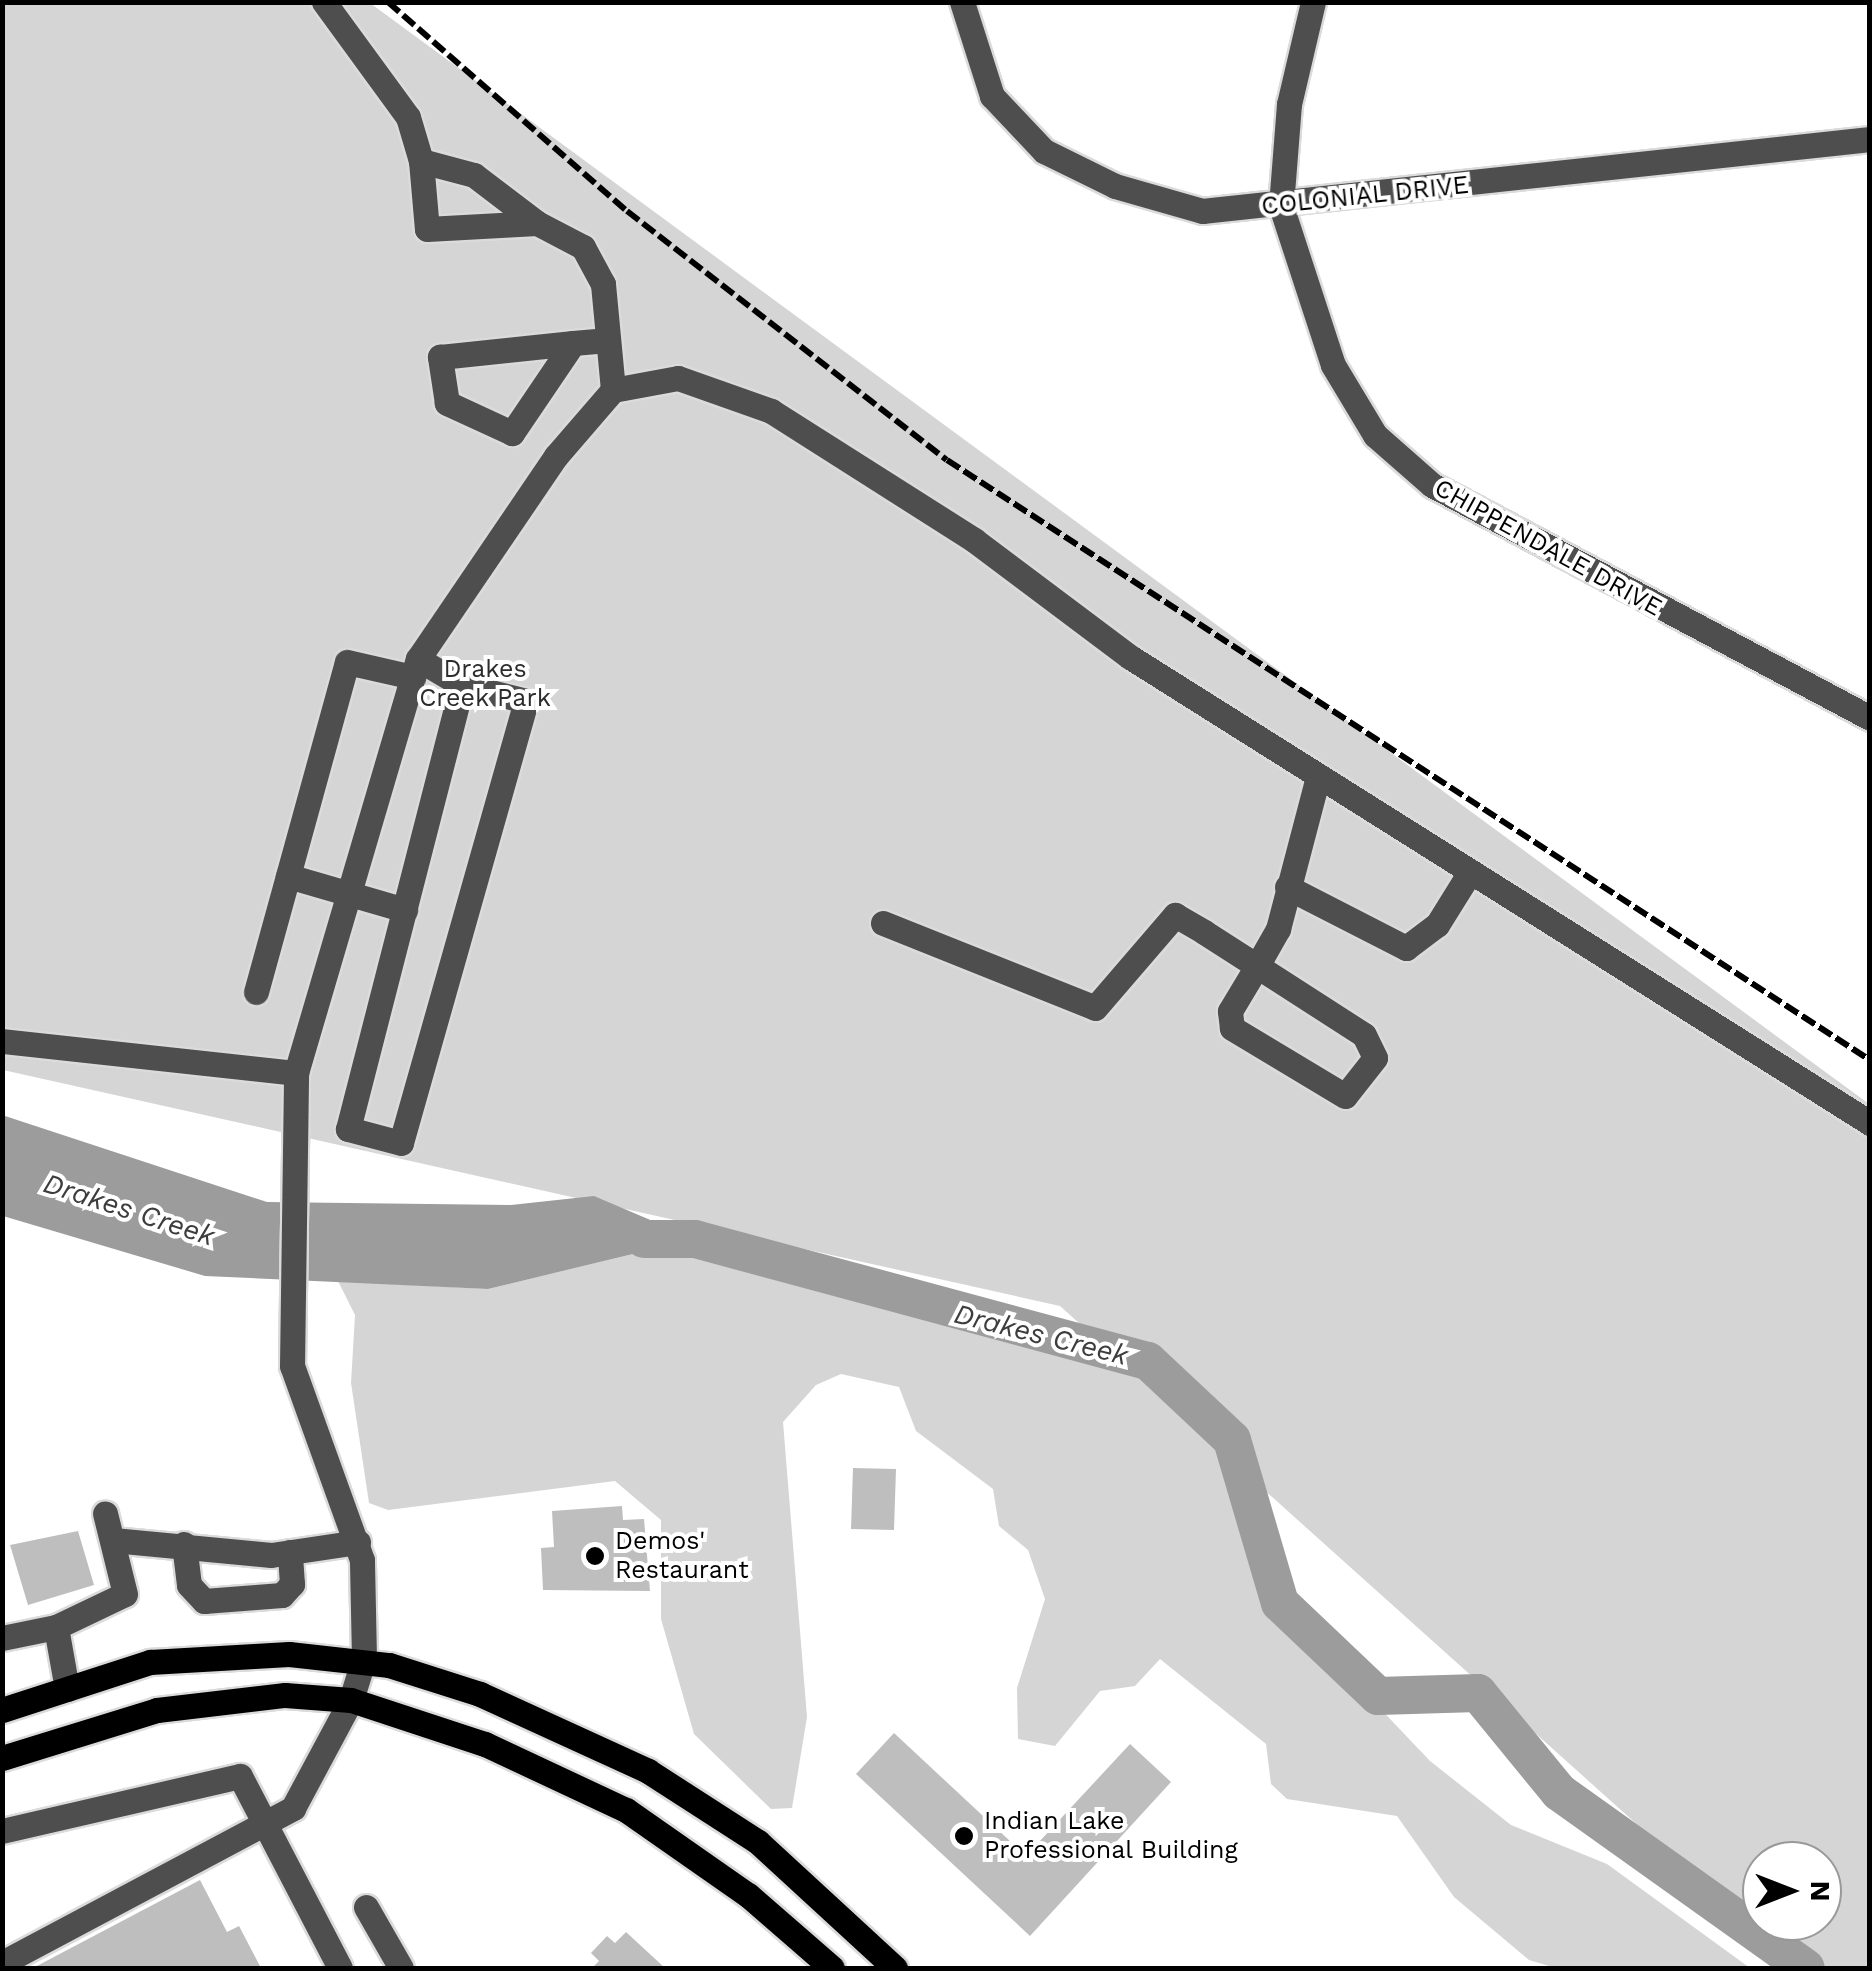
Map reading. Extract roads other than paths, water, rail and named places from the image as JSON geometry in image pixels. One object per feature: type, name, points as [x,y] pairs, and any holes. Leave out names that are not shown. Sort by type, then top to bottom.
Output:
[{"type":"main road","points":[[2,1710],[150,1662],[364,1658],[480,1694],[648,1770],[758,1842],[895,1968]]},
{"type":"main road","points":[[2,1758],[157,1710],[285,1695],[352,1700],[485,1744],[626,1810],[748,1895],[832,1968]]},
{"type":"street","points":[[324,2],[408,117],[421,161],[427,229],[537,223]]},
{"type":"street","name":"COLONIAL DRIVE","points":[[962,2],[992,96],[1044,151],[1115,186],[1202,211],[1280,206],[1870,139]]},
{"type":"street","name":"CHIPPENDALE DRIVE","points":[[1313,2],[1288,104],[1280,206],[1333,365],[1375,435],[1432,486],[1870,718]]},
{"type":"street","points":[[421,161],[474,175],[595,264],[612,390]]},
{"type":"street","points":[[573,343],[512,432],[447,404],[440,357],[573,343],[608,340]]},
{"type":"street","points":[[2,1963],[293,1808],[352,1700],[364,1658],[358,1542],[305,1416],[288,1307],[296,1073],[416,668],[556,456],[612,390],[678,378],[771,411],[1318,776],[1870,1123]]},
{"type":"street","points":[[256,992],[346,662],[416,668],[462,685],[526,701],[400,1143],[348,1129],[462,685]]},
{"type":"street","points":[[883,923],[1095,1008],[1176,915],[1257,966],[1375,1049],[1345,1096],[1232,1028],[1230,1010],[1257,966],[1288,887],[1318,776]]},
{"type":"street","points":[[1288,887],[1406,948],[1436,926],[1470,872]]},
{"type":"street","points":[[288,876],[405,910]]},
{"type":"street","points":[[2,1041],[296,1073]]},
{"type":"street","points":[[2,1638],[56,1627],[120,1602],[127,1582],[105,1512]]},
{"type":"street","points":[[114,1540],[290,1552],[358,1542]]},
{"type":"street","points":[[184,1544],[189,1585],[204,1601],[282,1595],[292,1584],[290,1552]]},
{"type":"street","points":[[56,1627],[68,1689]]},
{"type":"street","points":[[2,1831],[228,1772],[240,1776],[340,1968]]},
{"type":"street","points":[[366,1907],[402,1968]]},
{"type":"water","points":[[2,1115],[267,1202],[511,1205],[594,1196],[695,1239],[488,1289],[205,1276],[3,1216]]},
{"type":"waterway","name":"Drakes Creek","points":[[644,1239],[695,1239],[1148,1361],[1232,1440],[1280,1603],[1378,1696],[1478,1693],[1559,1792],[1806,1968]]},
{"type":"railway","points":[[388,2],[627,211],[947,460],[1870,1060]]},
{"type":"place","name":"Demos' Restaurant","points":[[595,1556]]},
{"type":"place","name":"Indian Lake Professional Building","points":[[964,1836]]},
{"type":"park label","name":"Drakes Creek Park","points":[[485,684]]}]
